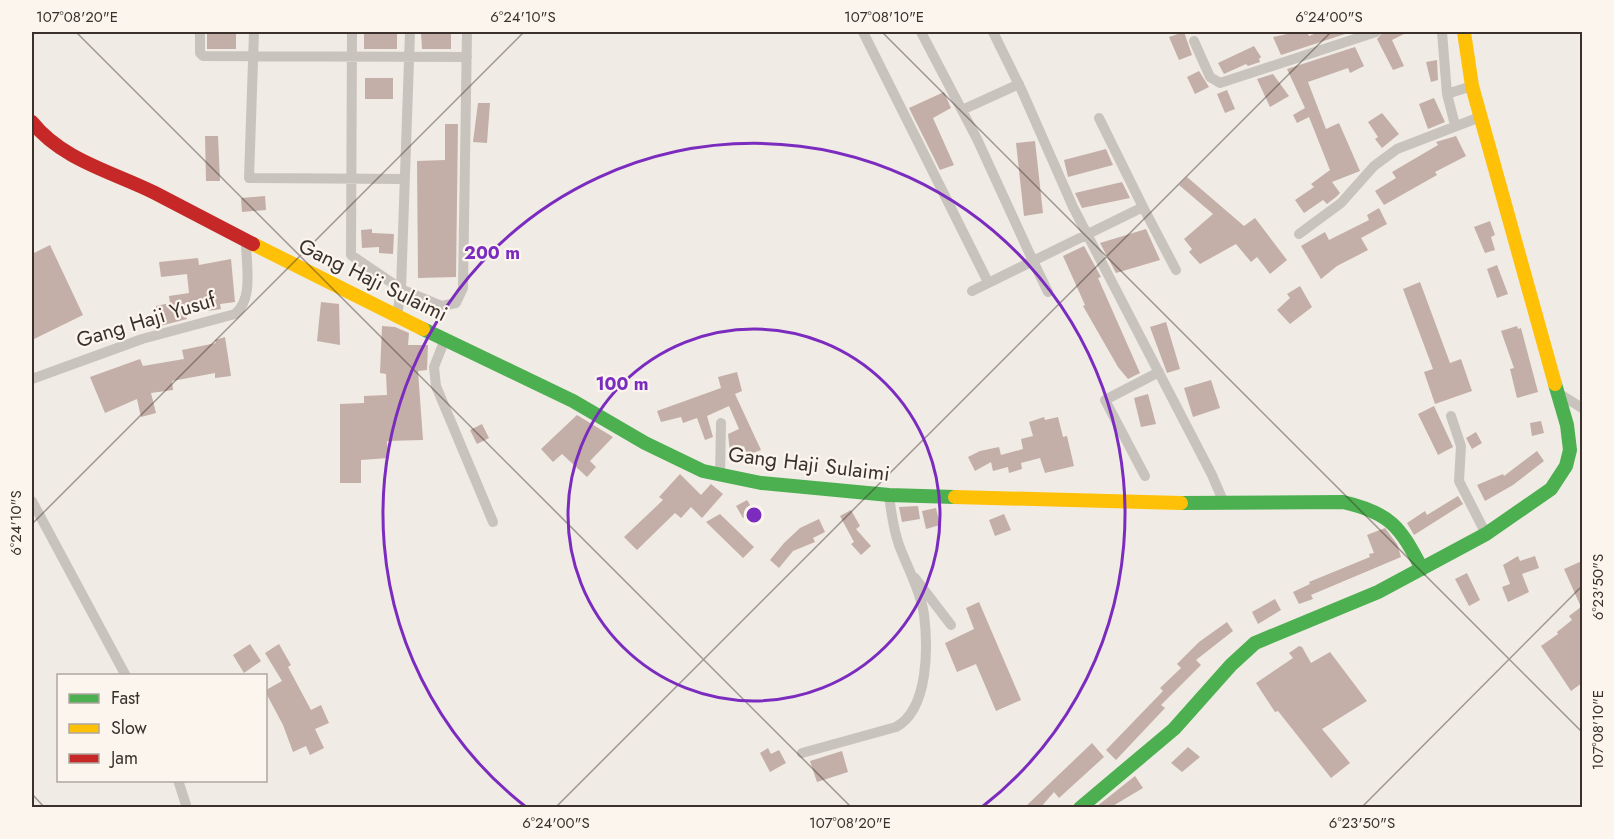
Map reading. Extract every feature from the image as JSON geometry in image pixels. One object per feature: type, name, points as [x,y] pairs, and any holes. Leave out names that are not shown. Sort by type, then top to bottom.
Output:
[{"type":"street","points":[[200,32],[201,55],[467,57]]},
{"type":"street","points":[[254,32],[249,178],[403,179]]},
{"type":"street","points":[[352,32],[351,255],[401,289],[442,306],[456,303],[461,296],[467,32]]},
{"type":"street","points":[[397,316],[401,289],[403,179],[410,32]]},
{"type":"street","points":[[863,32],[988,282]]},
{"type":"street","points":[[921,32],[962,110],[1048,292]]},
{"type":"street","points":[[993,32],[1087,234],[1224,504]]},
{"type":"street","points":[[1194,41],[1210,77],[1220,83],[1376,32]]},
{"type":"street","points":[[1080,807],[1174,729],[1250,646],[1370,596],[1422,569],[1486,534],[1537,501],[1560,477],[1570,450],[1568,425],[1467,121],[1442,32]]},
{"type":"street","points":[[1464,32],[1459,90],[1467,121]]},
{"type":"street","points":[[962,110],[1019,84]]},
{"type":"street","points":[[1099,118],[1176,270]]},
{"type":"street","points":[[1299,234],[1341,203],[1385,157],[1406,144],[1467,121]]},
{"type":"street","name":"Gang Haji Sulaimi","points":[[32,122],[42,135],[72,156],[153,192],[246,242],[592,411],[684,463],[720,476],[807,489],[889,495],[1224,504],[1343,502],[1371,509],[1390,517],[1422,569]]},
{"type":"street","points":[[972,291],[1143,207]]},
{"type":"street","name":"Gang Haji Yusuf","points":[[32,379],[142,339],[235,314],[241,309],[246,297],[246,242]]},
{"type":"street","points":[[445,339],[434,367],[436,386],[493,522]]},
{"type":"street","points":[[1145,476],[1105,400],[1159,372]]},
{"type":"street","points":[[1558,393],[1582,408]]},
{"type":"street","points":[[1451,416],[1461,446],[1459,481],[1486,534]]},
{"type":"street","points":[[720,476],[721,423]]},
{"type":"street","points":[[802,753],[896,727],[913,712],[922,691],[924,627],[921,602],[895,535],[889,495]]},
{"type":"street","points":[[32,501],[125,674]]},
{"type":"street","points":[[910,571],[951,625]]},
{"type":"street","points":[[179,782],[187,807]]},
{"type":"building","points":[[207,32],[236,32],[236,49],[207,49]]},
{"type":"building","points":[[364,32],[397,32],[397,49],[364,49]]},
{"type":"building","points":[[421,32],[451,32],[451,49],[422,49]]},
{"type":"building","points":[[1184,32],[1192,55],[1179,60],[1169,37]]},
{"type":"building","points":[[1307,32],[1309,36],[1319,32],[1348,33],[1281,55],[1273,37]]},
{"type":"building","points":[[1383,32],[1408,32],[1392,40],[1404,66],[1393,70],[1377,39]]},
{"type":"building","points":[[1254,46],[1261,57],[1260,62],[1248,66],[1246,64],[1224,74],[1218,63]]},
{"type":"building","points":[[1355,47],[1364,66],[1350,73],[1348,68],[1308,82],[1326,129],[1339,123],[1360,171],[1332,182],[1340,193],[1327,204],[1323,200],[1304,213],[1295,200],[1314,187],[1311,184],[1330,170],[1309,117],[1297,123],[1293,115],[1305,108],[1287,69]]},
{"type":"building","points":[[1437,60],[1438,80],[1431,82],[1426,62]]},
{"type":"building","points":[[1199,71],[1209,87],[1195,94],[1187,77]]},
{"type":"building","points":[[1273,74],[1289,96],[1270,107],[1257,79]]},
{"type":"building","points":[[365,78],[393,78],[393,99],[365,99]]},
{"type":"building","points":[[1227,90],[1235,109],[1225,113],[1217,94]]},
{"type":"building","points":[[944,92],[951,108],[933,118],[954,165],[940,170],[909,108]]},
{"type":"building","points":[[1434,98],[1445,122],[1428,129],[1419,104]]},
{"type":"building","points":[[478,103],[490,103],[487,143],[473,142]]},
{"type":"building","points":[[1382,113],[1399,134],[1382,148],[1375,139],[1378,137],[1368,122]]},
{"type":"building","points":[[445,124],[458,124],[456,277],[418,278],[417,161],[445,160]]},
{"type":"building","points":[[205,136],[218,136],[220,181],[206,181]]},
{"type":"building","points":[[1456,136],[1466,156],[1435,172],[1437,175],[1384,205],[1375,191],[1396,178],[1392,172],[1438,145],[1436,142]]},
{"type":"building","points":[[1035,141],[1043,213],[1024,216],[1016,143]]},
{"type":"building","points":[[1106,149],[1113,165],[1068,177],[1064,160]]},
{"type":"building","points":[[1187,177],[1244,226],[1255,218],[1287,260],[1270,274],[1257,257],[1251,262],[1236,244],[1200,264],[1189,252],[1192,249],[1184,239],[1213,214],[1179,185]]},
{"type":"building","points":[[1122,182],[1130,198],[1082,208],[1075,193]]},
{"type":"building","points":[[265,196],[266,210],[242,212],[241,198]]},
{"type":"building","points":[[1379,208],[1387,224],[1361,238],[1368,250],[1337,266],[1321,279],[1301,246],[1325,232],[1329,240],[1369,220],[1367,215]]},
{"type":"building","points":[[1490,221],[1495,235],[1491,237],[1495,250],[1485,253],[1474,227]]},
{"type":"building","points":[[372,229],[372,233],[394,234],[393,254],[379,253],[379,247],[362,248],[361,230]]},
{"type":"building","points":[[1146,229],[1160,260],[1116,273],[1100,243]]},
{"type":"building","points":[[50,245],[83,315],[32,340],[32,254]]},
{"type":"building","points":[[1084,246],[1101,277],[1098,278],[1140,373],[1128,379],[1118,367],[1083,306],[1085,305],[1063,256]]},
{"type":"building","points":[[198,258],[199,265],[231,259],[235,302],[220,304],[221,309],[208,311],[207,306],[185,310],[187,319],[160,326],[156,306],[170,303],[169,296],[189,293],[187,274],[161,277],[159,262]]},
{"type":"building","points":[[1497,265],[1508,294],[1497,298],[1487,269]]},
{"type":"building","points":[[1420,282],[1450,363],[1461,359],[1472,391],[1435,404],[1424,372],[1433,369],[1403,289]]},
{"type":"building","points":[[1300,286],[1312,307],[1290,324],[1277,310],[1290,298],[1287,294]]},
{"type":"building","points":[[321,302],[339,304],[340,345],[317,341]]},
{"type":"building","points":[[1166,322],[1180,369],[1167,373],[1150,327]]},
{"type":"building","points":[[382,326],[395,327],[409,333],[408,345],[428,345],[427,370],[418,371],[423,440],[387,441],[388,458],[361,460],[361,483],[340,483],[340,404],[364,403],[364,396],[387,395],[386,374],[380,373]]},
{"type":"building","points":[[1517,326],[1518,329],[1521,328],[1538,392],[1517,398],[1510,369],[1514,368],[1501,331]]},
{"type":"building","points":[[225,337],[231,376],[215,378],[215,373],[172,381],[173,390],[151,393],[156,413],[141,417],[137,399],[105,413],[90,377],[140,359],[143,366],[184,359],[182,350],[216,343],[215,340]]},
{"type":"building","points":[[737,372],[742,391],[735,394],[761,450],[747,455],[744,446],[730,452],[728,434],[739,429],[729,406],[707,416],[713,437],[705,440],[697,418],[683,423],[681,417],[661,422],[657,411],[721,388],[718,377]]},
{"type":"building","points":[[1211,380],[1220,408],[1193,417],[1184,388]]},
{"type":"building","points":[[1148,394],[1156,424],[1141,427],[1134,398]]},
{"type":"building","points":[[1434,406],[1453,447],[1438,455],[1418,414]]},
{"type":"building","points":[[577,415],[613,437],[590,461],[596,467],[587,477],[562,454],[553,462],[541,449]]},
{"type":"building","points":[[1044,417],[1045,420],[1058,417],[1063,437],[1067,436],[1074,466],[1045,473],[1040,458],[1021,463],[1022,469],[1009,473],[1008,467],[993,471],[991,462],[975,471],[968,457],[980,451],[999,447],[1001,455],[1023,449],[1021,439],[1033,436],[1029,422]]},
{"type":"building","points":[[1541,421],[1544,433],[1532,436],[1530,423]]},
{"type":"building","points":[[482,424],[489,438],[477,444],[470,430]]},
{"type":"building","points":[[1476,432],[1482,443],[1472,449],[1466,438]]},
{"type":"building","points":[[1537,451],[1544,461],[1513,485],[1485,501],[1477,485],[1503,474],[1504,476]]},
{"type":"building","points":[[680,474],[701,495],[711,484],[723,494],[702,518],[691,507],[681,518],[675,513],[637,550],[624,537],[663,500],[659,497]]},
{"type":"building","points":[[1458,496],[1463,504],[1414,535],[1407,523],[1425,511],[1427,515]]},
{"type":"building","points":[[747,500],[754,511],[743,518],[736,506]]},
{"type":"building","points":[[918,506],[920,519],[902,522],[899,507]]},
{"type":"building","points":[[936,508],[940,525],[926,529],[922,511]]},
{"type":"building","points":[[851,510],[860,526],[856,529],[871,546],[861,555],[851,544],[854,542],[840,516]]},
{"type":"building","points":[[720,514],[754,547],[743,558],[706,522]]},
{"type":"building","points":[[1004,514],[1011,530],[995,536],[989,520]]},
{"type":"building","points":[[819,519],[825,532],[813,538],[815,542],[793,551],[779,568],[770,560],[800,528]]},
{"type":"building","points":[[1385,528],[1397,544],[1401,557],[1311,595],[1313,599],[1299,604],[1293,592],[1310,584],[1309,582],[1370,557],[1369,554],[1374,553],[1367,535]]},
{"type":"building","points":[[1518,556],[1520,561],[1535,556],[1539,568],[1522,574],[1529,592],[1508,602],[1502,587],[1510,584],[1503,565]]},
{"type":"building","points":[[1582,561],[1582,683],[1571,691],[1541,646],[1558,634],[1557,632],[1572,620],[1569,616],[1581,607],[1564,569]]},
{"type":"building","points":[[1467,573],[1480,600],[1469,606],[1455,579]]},
{"type":"building","points":[[1275,599],[1281,610],[1258,624],[1252,612]]},
{"type":"building","points":[[979,602],[1021,700],[996,711],[976,664],[957,672],[945,643],[974,629],[966,608]]},
{"type":"building","points":[[1227,622],[1233,631],[1196,660],[1201,665],[1161,705],[1165,708],[1116,760],[1106,750],[1163,691],[1160,688],[1181,668],[1177,664],[1199,642]]},
{"type":"building","points":[[250,644],[261,661],[244,673],[233,655]]},
{"type":"building","points":[[279,644],[291,665],[288,667],[311,710],[321,705],[329,723],[315,729],[324,748],[310,755],[306,746],[293,752],[283,725],[267,695],[267,689],[282,681],[265,653]]},
{"type":"building","points":[[1299,646],[1302,647],[1311,663],[1330,652],[1367,701],[1322,729],[1350,763],[1331,778],[1278,711],[1275,712],[1256,683],[1293,658],[1289,653]]},
{"type":"building","points":[[1092,743],[1104,757],[1059,798],[1054,792],[1041,807],[1025,807]]},
{"type":"building","points":[[1188,747],[1200,757],[1182,772],[1171,763]]},
{"type":"building","points":[[768,748],[771,754],[779,750],[786,763],[770,772],[760,753]]},
{"type":"building","points":[[842,751],[848,772],[817,782],[810,761]]},
{"type":"building","points":[[1135,776],[1143,788],[1111,807],[1096,807]]},
{"type":"traffic: fast","points":[[423,329],[573,401],[645,443],[703,471],[761,483],[889,495],[955,497]]},
{"type":"traffic: fast","points":[[1080,808],[1174,729],[1231,665],[1255,643],[1378,592],[1486,534],[1551,489],[1566,466],[1570,450],[1567,425],[1555,384]]},
{"type":"traffic: fast","points":[[1181,503],[1343,502],[1359,506],[1372,511],[1392,524],[1407,542],[1422,569]]},
{"type":"traffic: slow","points":[[1464,32],[1472,86],[1555,384]]},
{"type":"traffic: slow","points":[[253,244],[423,329]]},
{"type":"traffic: slow","points":[[955,497],[1181,503]]},
{"type":"traffic: jam","points":[[32,122],[44,135],[73,156],[155,193],[253,244]]}]
